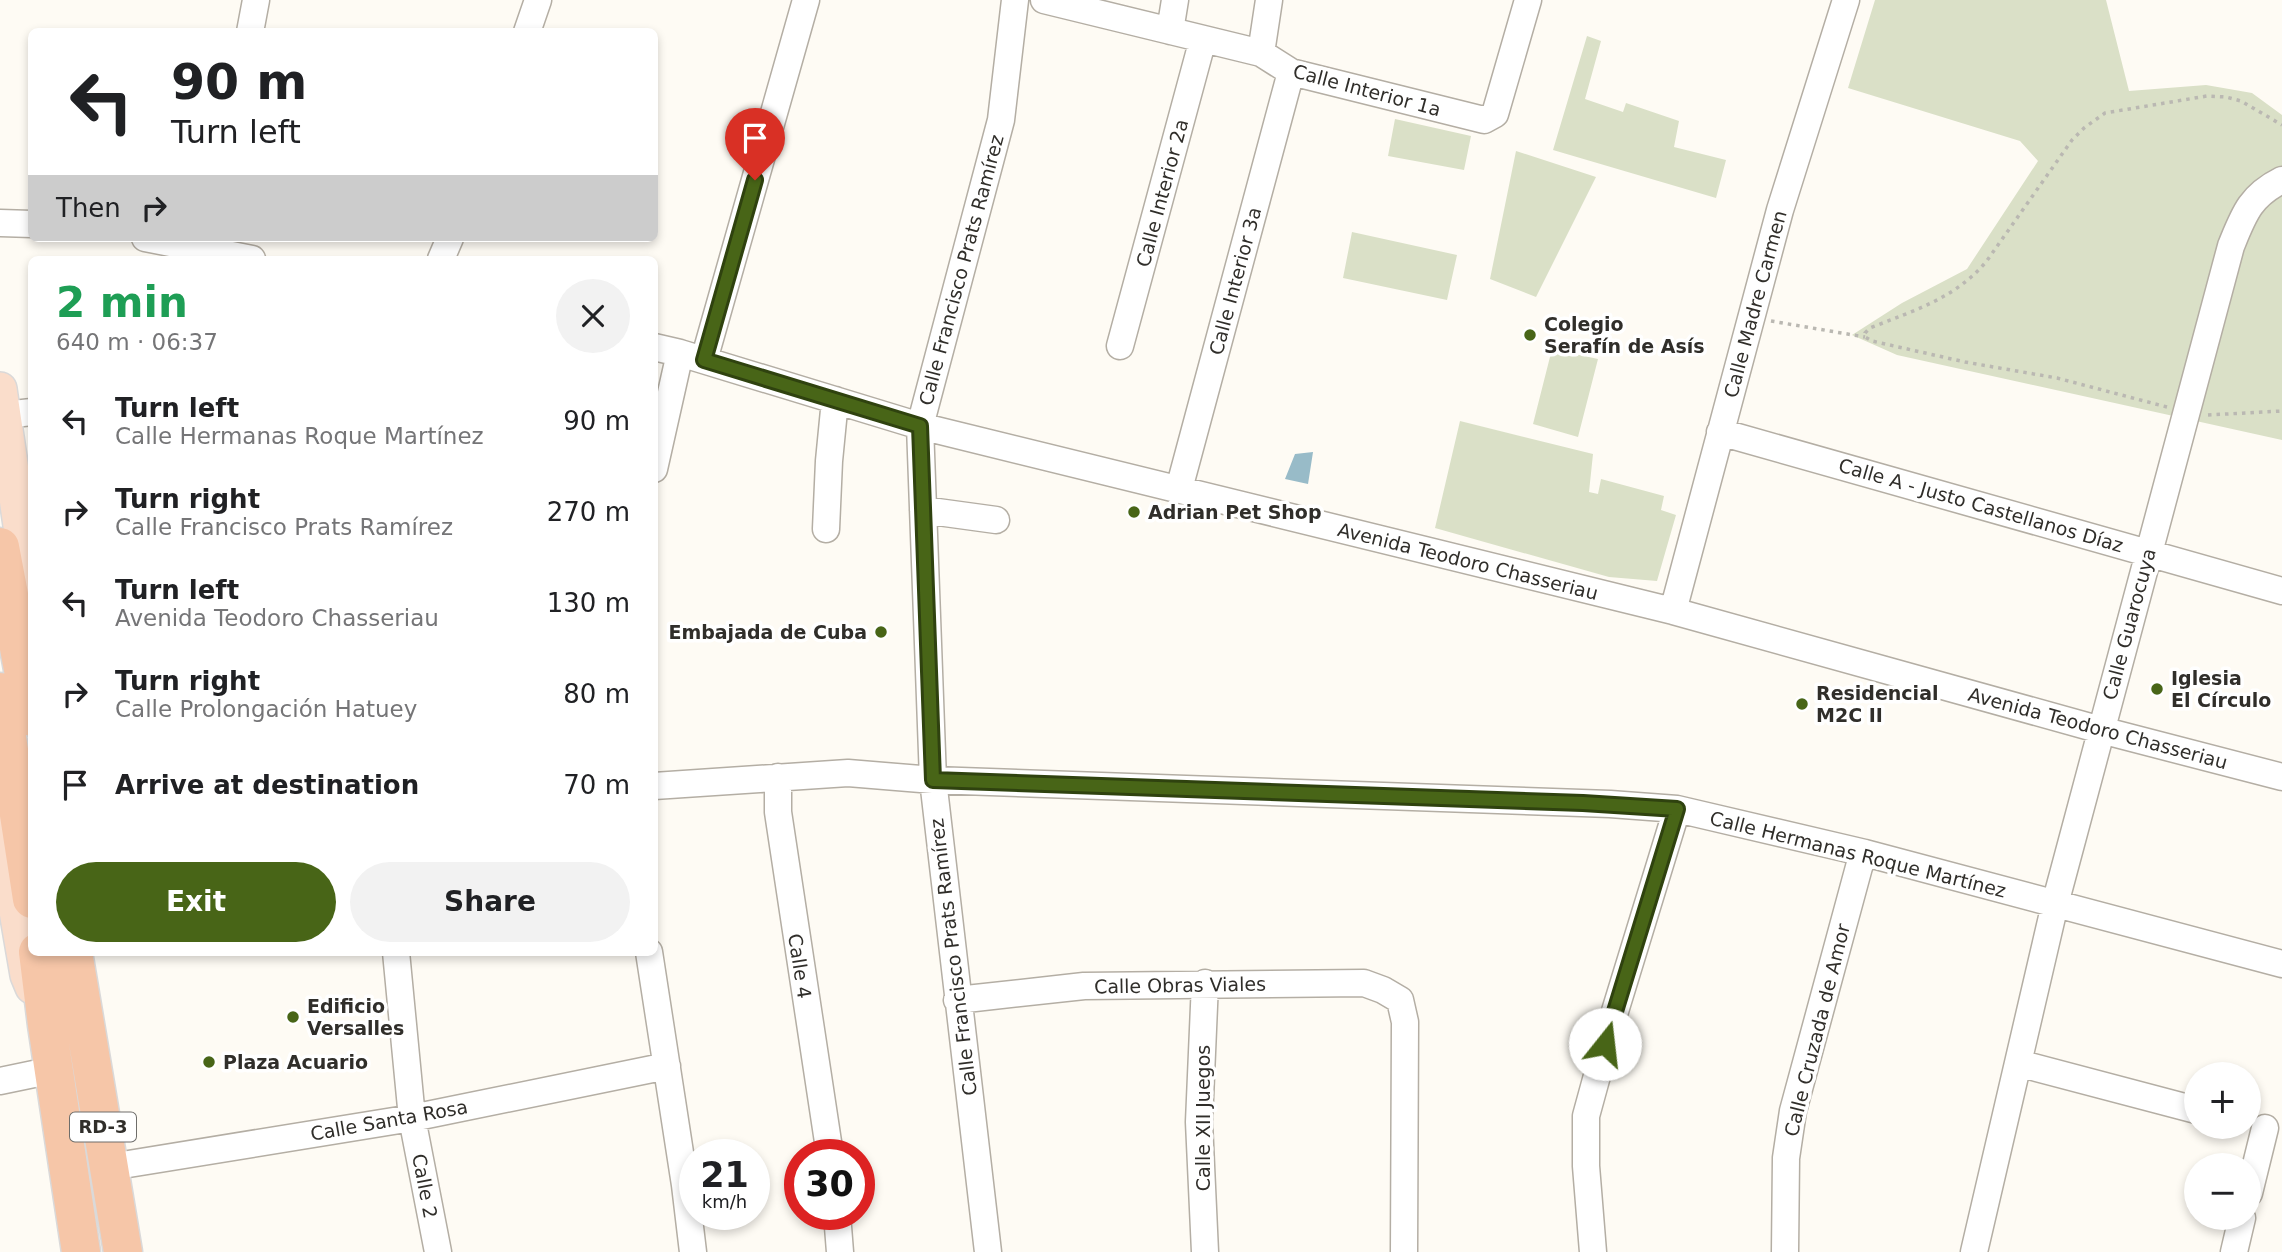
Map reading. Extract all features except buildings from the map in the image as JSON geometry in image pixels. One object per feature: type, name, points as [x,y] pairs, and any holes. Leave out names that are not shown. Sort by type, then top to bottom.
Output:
[{"type":"highway","points":[[0,547],[28,696]]},
{"type":"highway","points":[[0,692],[28,873]]},
{"type":"highway","name":"RD-3","points":[[38,956],[53,1070],[82,1252]]},
{"type":"highway","name":"RD-3","points":[[74,956],[123,1252]]},
{"type":"main road","points":[[12,406],[28,567]]},
{"type":"main road","name":"RD-3","points":[[1,828],[27,975],[47,1025]]},
{"type":"main road","name":"RD-3","points":[[81,1003],[87,956]]},
{"type":"street","points":[[251,28],[256,0]]},
{"type":"street","points":[[528,28],[538,0]]},
{"type":"street","points":[[658,457],[806,0]]},
{"type":"street","name":"Calle Francisco Prats Ramírez","points":[[988,1252],[933,780],[920,426],[1001,120],[1015,0]]},
{"type":"street","name":"Calle Interior 1a","points":[[1044,0],[1261,53],[1291,72],[1484,120],[1495,114],[1528,0]]},
{"type":"street","points":[[1170,31],[1175,0]]},
{"type":"street","points":[[1261,53],[1269,0]]},
{"type":"street","name":"Calle Madre Carmen","points":[[1673,611],[1780,209],[1846,0]]},
{"type":"street","name":"Calle Interior 2a","points":[[1120,346],[1203,39]]},
{"type":"street","name":"Calle Interior 3a","points":[[1179,489],[1291,72]]},
{"type":"street","name":"Calle Guarocuya","points":[[1974,1252],[2055,904],[2231,246],[2247,209],[2267,187],[2282,180]]},
{"type":"street","points":[[0,223],[28,223]]},
{"type":"street","points":[[185,242],[215,245],[244,256]]},
{"type":"street","name":"Avenida Teodoro Chasseriau","points":[[658,348],[920,426],[1673,611],[2101,730],[2282,777]]},
{"type":"street","points":[[826,529],[835,400]]},
{"type":"street","name":"Calle A - Justo Castellanos Díaz","points":[[1720,432],[2282,591]]},
{"type":"street","points":[[923,510],[996,520]]},
{"type":"street","name":"Calle Hermanas Roque Martínez","points":[[658,786],[848,773],[933,780],[1610,804],[1677,809],[1865,853],[2282,964]]},
{"type":"street","name":"Calle 4","points":[[778,777],[780,825],[828,1139]]},
{"type":"street","points":[[1593,1252],[1586,1167],[1586,1116],[1677,809]]},
{"type":"street","name":"Calle Cruzada de Amor","points":[[1785,1252],[1786,1158],[1793,1111],[1865,853]]},
{"type":"street","name":"Calle 2","points":[[396,956],[412,1118],[438,1252]]},
{"type":"street","points":[[650,956],[693,1252]]},
{"type":"street","name":"Calle Obras Viales","points":[[957,1000],[1084,986],[1205,983],[1364,983],[1383,990],[1400,1000],[1405,1022],[1404,1252]]},
{"type":"street","name":"Calle XII Juegos","points":[[1205,983],[1199,1122],[1205,1252]]},
{"type":"street","points":[[2018,1063],[2184,1107]]},
{"type":"street","name":"Calle Santa Rosa","points":[[110,1167],[412,1118],[667,1066]]},
{"type":"street","points":[[0,1081],[53,1070]]},
{"type":"street","points":[[2259,1153],[2265,1128]]},
{"type":"street","points":[[839,1230],[841,1252]]},
{"type":"street","points":[[2234,1252],[2239,1230]]},
{"type":"path","points":[[1865,337],[1870,328],[1955,292],[1972,278],[2072,140],[2105,113],[2196,97],[2226,97],[2257,108],[2282,125]]},
{"type":"path","points":[[1751,317],[1865,337],[1872,341],[1965,362],[2057,378],[2172,409]]},
{"type":"path","points":[[2200,415],[2282,411]]},
{"type":"green space","points":[[1875,0],[2106,0],[2129,91],[2206,85],[2252,93],[2282,115],[2282,440],[1897,355],[1852,335],[1902,303],[1967,269],[2038,161],[2020,141],[1848,88]]},
{"type":"green space","points":[[1587,36],[1601,41],[1585,99],[1623,112],[1626,103],[1679,121],[1674,147],[1726,160],[1716,198],[1553,150]]},
{"type":"green space","points":[[1395,119],[1471,136],[1464,170],[1388,156]]},
{"type":"green space","points":[[1516,151],[1596,177],[1536,297],[1490,279]]},
{"type":"green space","points":[[1352,232],[1457,255],[1447,300],[1343,278]]},
{"type":"green space","points":[[1552,349],[1598,359],[1578,437],[1533,424]]},
{"type":"green space","points":[[1460,421],[1593,454],[1589,492],[1598,494],[1601,479],[1664,496],[1661,510],[1676,515],[1657,581],[1609,577],[1435,528]]},
{"type":"water","points":[[1313,452],[1308,484],[1285,479],[1295,454]]},
{"type":"place","name":"Colegio Serafín de Asís","points":[[1530,335]]},
{"type":"place","name":"Adrian Pet Shop","points":[[1134,512]]},
{"type":"place","name":"Embajada de Cuba","points":[[881,632]]},
{"type":"place","name":"Iglesia El Círculo","points":[[2157,689]]},
{"type":"place","name":"Residencial M2C II","points":[[1802,704]]},
{"type":"place","name":"Edificio Versalles","points":[[293,1017]]},
{"type":"place","name":"Plaza Acuario","points":[[209,1062]]},
{"type":"route","points":[[755,180],[704,360],[920,426],[933,780],[1610,804],[1677,809],[1605,1044]]}]
